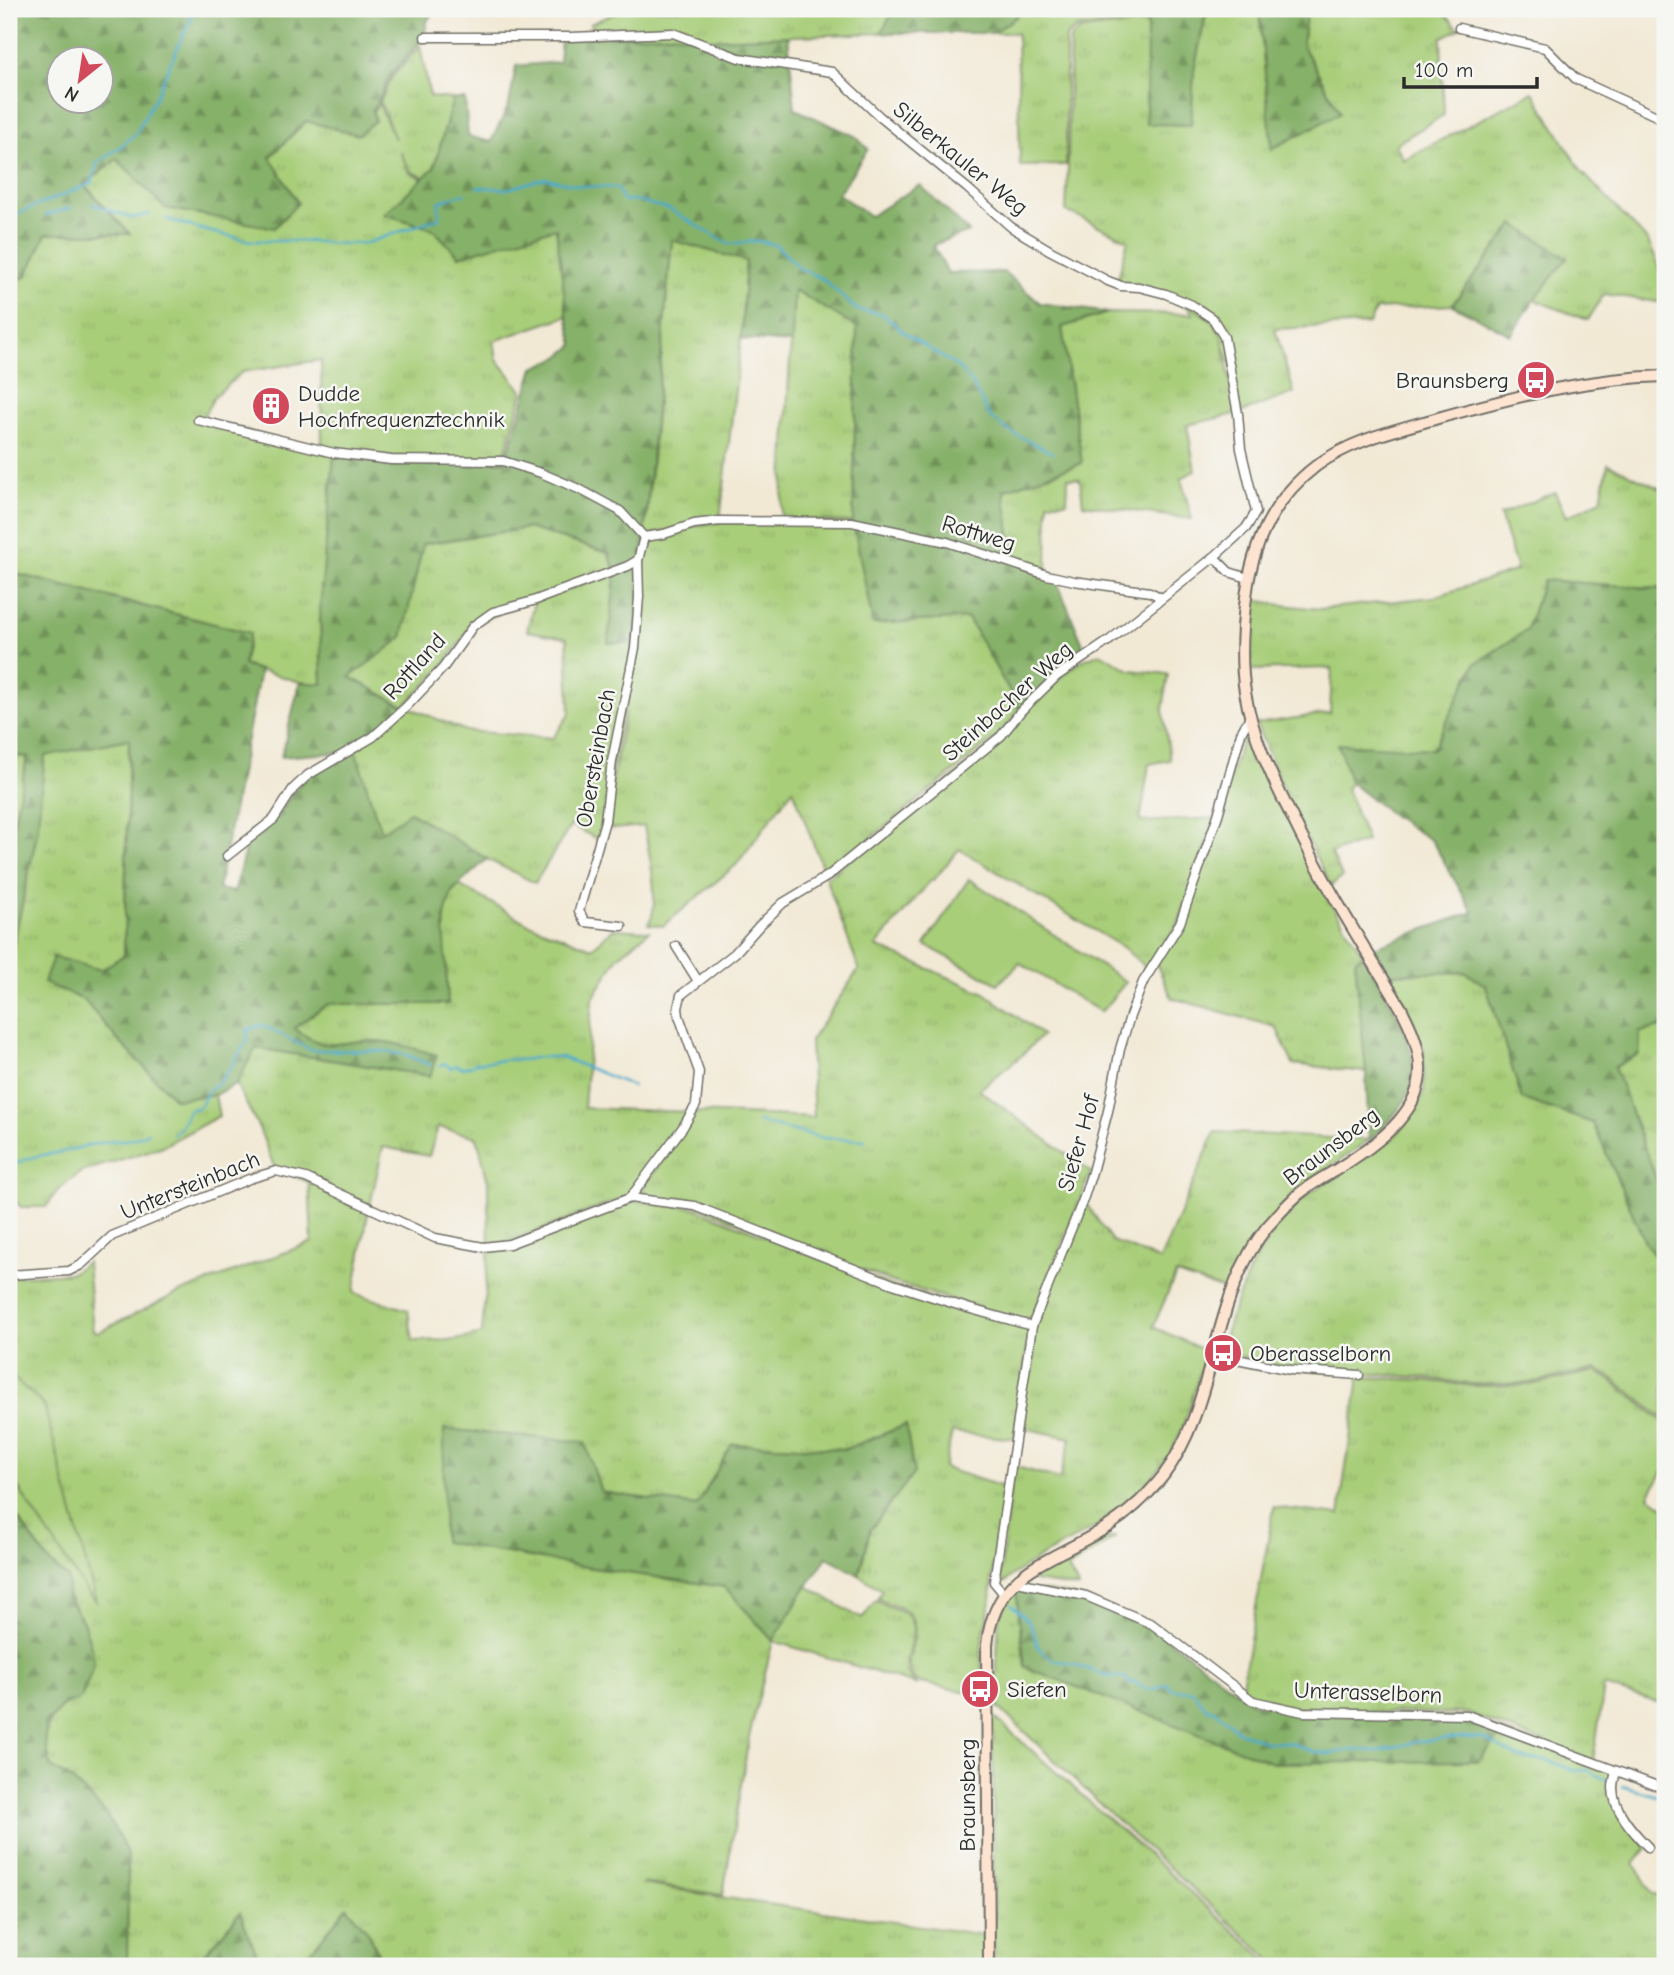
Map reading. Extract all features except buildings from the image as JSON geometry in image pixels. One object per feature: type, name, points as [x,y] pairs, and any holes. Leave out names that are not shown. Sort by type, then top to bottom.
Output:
[{"type":"main road","name":"Braunsberg","points":[[989,1966],[987,1645],[993,1616],[1004,1594],[1018,1578],[1115,1521],[1156,1485],[1174,1460],[1193,1421],[1234,1285],[1254,1247],[1267,1228],[1299,1193],[1359,1155],[1390,1130],[1411,1103],[1420,1077],[1419,1053],[1412,1030],[1319,872],[1276,786],[1261,750],[1251,715],[1244,689],[1243,627],[1248,578],[1266,524],[1279,503],[1304,476],[1332,456],[1369,438],[1500,401],[1563,387],[1633,377],[1665,376]]},
{"type":"street","points":[[1460,28],[1545,48],[1576,79],[1665,120]]},
{"type":"street","name":"Silberkauler Weg","points":[[425,37],[571,37],[673,33],[739,58],[832,72],[879,116],[1011,227],[1108,281],[1166,294],[1192,305],[1213,319],[1224,337],[1238,414],[1241,449],[1256,512],[1246,528]]},
{"type":"street","points":[[198,420],[334,453],[391,460],[503,461],[561,482],[620,511],[644,537],[638,560]]},
{"type":"street","name":"Rottweg","points":[[644,537],[664,534],[694,524],[720,521],[852,522],[947,542],[1060,578],[1150,592],[1162,598]]},
{"type":"street","points":[[1248,578],[1229,572],[1214,557],[1246,528],[1266,524]]},
{"type":"street","name":"Steinbacher Weg","points":[[698,981],[735,953],[783,903],[828,876],[1001,736],[1021,711],[1057,676],[1110,640],[1214,557]]},
{"type":"street","name":"Rottland","points":[[227,856],[274,819],[293,789],[308,775],[373,737],[406,707],[443,668],[473,626],[493,612],[533,601],[638,560]]},
{"type":"street","name":"Obersteinbach","points":[[622,926],[585,922],[579,911],[605,821],[612,761],[635,648],[639,597],[638,560]]},
{"type":"street","name":"Siefer Hof","points":[[1004,1594],[994,1582],[1032,1326],[1092,1172],[1129,1016],[1143,982],[1180,923],[1218,815],[1241,733],[1251,715]]},
{"type":"street","points":[[676,946],[698,981],[681,995],[678,1008],[699,1072],[696,1105],[683,1127],[630,1198],[695,1206],[893,1284],[1032,1326]]},
{"type":"street","name":"Untersteinbach","points":[[9,1275],[69,1271],[81,1265],[112,1236],[249,1179],[276,1171],[306,1178],[435,1238],[483,1247],[509,1244],[630,1198]]},
{"type":"street","points":[[1212,1354],[1290,1370],[1359,1375]]},
{"type":"street","name":"Unterasselborn","points":[[1018,1578],[1022,1583],[1086,1596],[1152,1624],[1253,1701],[1303,1712],[1467,1715],[1665,1789]]},
{"type":"street","points":[[1616,1771],[1613,1788],[1616,1804],[1648,1847]]},
{"type":"green space","points":[[9,9],[436,9],[427,21],[424,37],[389,77],[372,110],[375,121],[358,135],[306,121],[270,157],[298,203],[274,228],[165,208],[117,159],[84,185],[130,234],[46,234],[26,277],[9,282]]},
{"type":"green space","points":[[624,9],[895,9],[881,33],[711,39],[680,35],[598,35],[590,24]]},
{"type":"green space","points":[[895,9],[1019,9],[1016,17],[992,33],[881,33]]},
{"type":"green space","points":[[1019,9],[1152,9],[1148,21],[1078,28],[1066,37],[1066,165],[1020,166],[1017,33],[992,33],[1016,17]]},
{"type":"green space","points":[[1152,9],[1210,9],[1206,13],[1194,70],[1191,125],[1146,124],[1147,25]]},
{"type":"green space","points":[[1213,9],[1259,9],[1272,149],[1340,113],[1302,44],[1307,9],[1441,9],[1459,29],[1441,38],[1444,115],[1396,144],[1403,160],[1533,92],[1582,172],[1648,241],[1665,281],[1665,303],[1604,294],[1588,320],[1534,300],[1567,258],[1514,224],[1452,305],[1376,309],[1369,324],[1275,329],[1294,393],[1240,413],[1231,365],[1213,318],[1139,286],[1117,281],[1128,240],[1066,211],[1070,39],[1080,30],[1148,23],[1146,123],[1191,125],[1194,70],[1206,15]]},
{"type":"green space","points":[[1259,9],[1307,9],[1302,44],[1340,113],[1272,149]]},
{"type":"green space","points":[[672,34],[711,39],[788,36],[795,109],[855,136],[868,149],[838,194],[870,216],[920,185],[969,232],[933,245],[948,273],[1004,272],[1040,303],[1108,313],[1062,327],[1082,463],[1004,490],[1014,562],[1056,579],[1086,652],[1020,710],[968,618],[873,624],[853,522],[857,327],[794,290],[792,343],[741,339],[746,261],[672,240],[634,643],[608,643],[616,570],[608,553],[528,528],[423,544],[402,638],[350,677],[404,706],[371,737],[345,752],[281,757],[300,682],[322,684],[320,607],[334,455],[505,462],[534,368],[559,357],[574,345],[567,316],[556,228],[459,256],[433,229],[384,214],[434,168],[453,99],[465,99],[468,136],[491,142],[509,105],[516,66],[559,62],[561,39]]},
{"type":"green space","points":[[420,46],[430,97],[453,99],[434,168],[424,177],[410,171],[400,151],[409,172],[423,179],[385,214],[433,229],[459,256],[556,227],[567,316],[494,341],[497,359],[523,392],[503,460],[391,459],[322,448],[321,360],[242,372],[214,397],[202,419],[334,455],[320,607],[322,685],[300,682],[243,665],[250,633],[9,572],[9,282],[26,277],[46,234],[129,233],[84,184],[117,158],[165,208],[298,203],[270,157],[306,121],[375,121],[373,111],[379,104],[395,139],[380,102],[391,78]]},
{"type":"green space","points":[[1514,224],[1567,258],[1511,335],[1452,305]]},
{"type":"green space","points":[[672,240],[746,261],[741,339],[720,520],[643,536],[647,516]]},
{"type":"green space","points":[[794,289],[857,327],[853,522],[781,519]]},
{"type":"green space","points":[[1185,303],[1211,320],[1222,337],[1236,414],[1187,425],[1195,470],[1181,479],[1192,519],[1083,504],[1080,479],[1068,478],[1067,502],[1048,502],[1047,574],[1014,562],[1004,490],[1082,463],[1062,327],[1108,313],[1193,314]]},
{"type":"green space","points":[[1608,464],[1665,491],[1665,589],[1543,580],[1527,630],[1475,664],[1433,749],[1339,745],[1351,783],[1346,788],[1367,841],[1331,853],[1342,877],[1331,886],[1294,814],[1256,724],[1330,713],[1332,668],[1245,670],[1253,599],[1320,609],[1434,597],[1517,570],[1500,515],[1555,492],[1566,517],[1601,500]]},
{"type":"green space","points":[[720,522],[854,524],[873,624],[968,618],[1020,710],[1000,734],[825,875],[793,789],[736,865],[663,926],[648,924],[654,905],[654,891],[644,826],[613,829],[608,826],[609,801],[636,648],[639,559],[645,538]]},
{"type":"green space","points":[[528,528],[608,553],[615,570],[533,599],[472,625],[442,668],[404,706],[349,677],[402,638],[422,544]]},
{"type":"green space","points":[[616,571],[608,643],[634,643],[599,840],[571,825],[535,883],[487,859],[411,813],[381,833],[355,749],[408,707],[466,731],[553,738],[570,713],[567,638],[527,631],[534,602]]},
{"type":"green space","points":[[9,572],[250,633],[243,665],[260,671],[218,889],[234,892],[247,842],[275,820],[295,789],[309,776],[355,749],[381,832],[410,812],[487,859],[452,891],[444,919],[448,1004],[328,1004],[294,1028],[306,1037],[326,1044],[384,1042],[437,1055],[430,1076],[256,1048],[236,1084],[215,1095],[175,1099],[84,1000],[44,983],[53,957],[101,970],[124,955],[129,739],[45,756],[37,833],[13,947],[9,943],[9,845],[27,757],[9,756]]},
{"type":"green space","points":[[1543,580],[1665,589],[1665,1026],[1640,1032],[1639,1054],[1614,1067],[1665,1202],[1665,1270],[1646,1244],[1593,1123],[1522,1099],[1486,986],[1465,972],[1385,974],[1369,949],[1473,912],[1432,841],[1351,783],[1338,744],[1433,749],[1475,664],[1527,630]]},
{"type":"green space","points":[[1100,653],[1130,670],[1168,674],[1163,710],[1170,760],[1149,764],[1140,822],[1215,818],[1179,922],[1148,970],[1124,948],[959,849],[876,946],[985,993],[1042,1035],[979,1090],[1091,1172],[1030,1323],[893,1282],[693,1204],[646,1197],[643,1189],[695,1112],[814,1117],[810,1041],[859,969],[826,879],[1003,737],[1040,694],[1081,661]]},
{"type":"green space","points":[[1249,728],[1304,854],[1363,955],[1355,960],[1366,1072],[1293,1064],[1276,1027],[1172,998],[1156,963],[1182,923],[1246,729]]},
{"type":"green space","points":[[129,739],[124,955],[101,970],[53,957],[117,1039],[175,1099],[215,1095],[219,1116],[161,1147],[81,1172],[57,1191],[46,1207],[21,1207],[9,1195],[9,943],[13,946],[37,833],[44,755]]},
{"type":"green space","points":[[9,756],[28,756],[9,845]]},
{"type":"green space","points":[[969,879],[1126,982],[1101,1012],[1020,963],[998,984],[925,945]]},
{"type":"green space","points":[[459,885],[529,924],[592,948],[613,929],[649,931],[617,958],[592,1000],[584,1108],[689,1112],[629,1196],[508,1242],[489,1244],[488,1182],[477,1137],[438,1127],[429,1156],[383,1147],[370,1205],[275,1169],[259,1128],[236,1084],[255,1048],[430,1076],[378,1041],[330,1045],[315,1042],[293,1028],[328,1004],[447,1004],[444,924],[452,895]]},
{"type":"green space","points":[[1363,955],[1406,1036],[1414,1070],[1412,1085],[1405,1100],[1369,1140],[1366,1072],[1355,960]]},
{"type":"green space","points":[[1466,972],[1486,986],[1522,1099],[1593,1123],[1646,1244],[1665,1270],[1664,1419],[1596,1369],[1529,1383],[1471,1384],[1419,1377],[1291,1369],[1219,1352],[1251,1269],[1287,1214],[1314,1190],[1393,1138],[1417,1107],[1424,1091],[1424,1049],[1412,1018],[1385,974]]},
{"type":"green space","points":[[1665,1026],[1665,1202],[1614,1067],[1639,1054],[1640,1032]]},
{"type":"green space","points":[[1215,1132],[1369,1140],[1297,1189],[1227,1291],[1176,1274],[1153,1327],[1206,1351],[1188,1413],[1173,1447],[1154,1475],[1117,1511],[1090,1530],[1024,1567],[1004,1583],[1000,1578],[1013,1466],[1060,1479],[1071,1438],[1018,1427],[1034,1327],[1085,1202],[1112,1241],[1160,1260]]},
{"type":"green space","points":[[309,1180],[369,1208],[354,1293],[408,1310],[413,1341],[456,1340],[482,1334],[489,1247],[631,1200],[694,1208],[894,1287],[1030,1327],[1014,1439],[952,1432],[944,1468],[1006,1488],[982,1644],[984,1695],[920,1683],[912,1676],[909,1667],[915,1626],[911,1617],[903,1609],[877,1599],[882,1590],[859,1575],[870,1530],[913,1474],[906,1425],[846,1449],[732,1444],[697,1506],[601,1492],[585,1567],[725,1587],[773,1641],[749,1737],[723,1895],[642,1884],[985,1935],[984,1966],[384,1966],[367,1930],[347,1908],[299,1966],[254,1966],[259,1960],[240,1913],[195,1966],[127,1966],[128,1855],[106,1813],[73,1781],[50,1766],[47,1751],[48,1725],[59,1709],[76,1701],[84,1624],[68,1597],[68,1578],[50,1563],[9,1506],[9,1277],[71,1273],[87,1262],[93,1331],[99,1332],[176,1294],[312,1242]]},
{"type":"green space","points":[[1596,1371],[1665,1423],[1665,1468],[1649,1496],[1665,1508],[1665,1705],[1604,1686],[1593,1761],[1467,1713],[1303,1711],[1254,1700],[1241,1690],[1274,1507],[1339,1515],[1359,1377],[1473,1386],[1530,1385]]},
{"type":"green space","points":[[9,1374],[44,1405],[96,1601],[89,1595],[9,1474]]},
{"type":"green space","points":[[906,1425],[914,1473],[870,1530],[859,1575],[827,1557],[773,1641],[725,1587],[585,1567],[443,1542],[444,1429],[585,1442],[601,1492],[697,1506],[732,1444],[846,1449]]},
{"type":"green space","points":[[9,1506],[50,1563],[68,1578],[68,1597],[84,1624],[93,1653],[94,1664],[82,1697],[64,1704],[47,1723],[45,1737],[50,1766],[73,1781],[106,1813],[128,1855],[127,1966],[9,1966]]},
{"type":"green space","points":[[1116,1537],[1068,1568],[1079,1588],[1034,1581],[1031,1576],[1094,1540]]},
{"type":"green space","points":[[807,1586],[862,1619],[875,1601],[903,1612],[912,1622],[907,1668],[910,1677],[918,1685],[773,1641]]},
{"type":"green space","points":[[1016,1590],[1025,1667],[1478,1761],[1504,1732],[1614,1772],[1615,1806],[1647,1848],[1634,1864],[1653,1894],[1665,1896],[1665,1944],[1653,1966],[1278,1966],[1134,1836],[995,1704],[999,1617],[1009,1597]]},
{"type":"green space","points":[[1016,1590],[1048,1591],[1087,1599],[1151,1627],[1253,1703],[1303,1713],[1467,1717],[1504,1732],[1478,1761],[1273,1763],[1025,1667]]},
{"type":"green space","points":[[993,1716],[1001,1723],[1273,1966],[994,1966]]},
{"type":"green space","points":[[347,1907],[367,1930],[384,1966],[299,1966]]},
{"type":"green space","points":[[240,1913],[259,1960],[254,1966],[195,1966]]},
{"type":"waterway","points":[[9,217],[92,183],[97,163],[136,133],[155,98],[195,9]]},
{"type":"waterway","points":[[477,187],[508,189],[545,178],[580,186],[617,188],[623,201],[633,200],[669,209],[728,244],[758,241],[776,245],[799,268],[823,279],[857,310],[883,314],[906,334],[958,367],[973,385],[990,417],[1010,432],[1053,453]]},
{"type":"waterway","points":[[166,219],[251,241],[367,243],[439,218],[439,202],[465,193]]},
{"type":"waterway","points":[[92,204],[132,218],[150,214]]},
{"type":"waterway","points":[[46,215],[71,208]]},
{"type":"waterway","points":[[173,1135],[190,1109],[199,1107],[209,1090],[226,1074],[248,1040],[247,1030],[262,1025],[311,1050],[382,1051],[407,1055],[430,1065]]},
{"type":"waterway","points":[[440,1066],[444,1063],[451,1068],[456,1065],[461,1068],[476,1063],[511,1059],[561,1057],[633,1086]]},
{"type":"waterway","points":[[758,1122],[823,1138],[865,1140]]},
{"type":"waterway","points":[[9,1167],[34,1157],[99,1143],[133,1139],[148,1132]]},
{"type":"waterway","points":[[1011,1605],[1029,1624],[1038,1648],[1053,1660],[1111,1677],[1125,1677],[1129,1683],[1134,1681],[1147,1689],[1168,1684],[1170,1689],[1193,1691],[1206,1708],[1216,1711],[1239,1732],[1270,1743],[1287,1742],[1329,1754],[1349,1750],[1380,1751],[1439,1739],[1476,1738],[1485,1739],[1519,1758],[1549,1761],[1575,1771],[1587,1770],[1607,1780]]},
{"type":"waterway","points":[[1622,1786],[1665,1798]]},
{"type":"place","name":"Braunsberg","points":[[1536,380]]},
{"type":"place","name":"Dudde Hochfrequenztechnik","points":[[271,406]]},
{"type":"place","name":"Oberasselborn","points":[[1223,1353]]},
{"type":"place","name":"Siefen","points":[[980,1689]]}]
